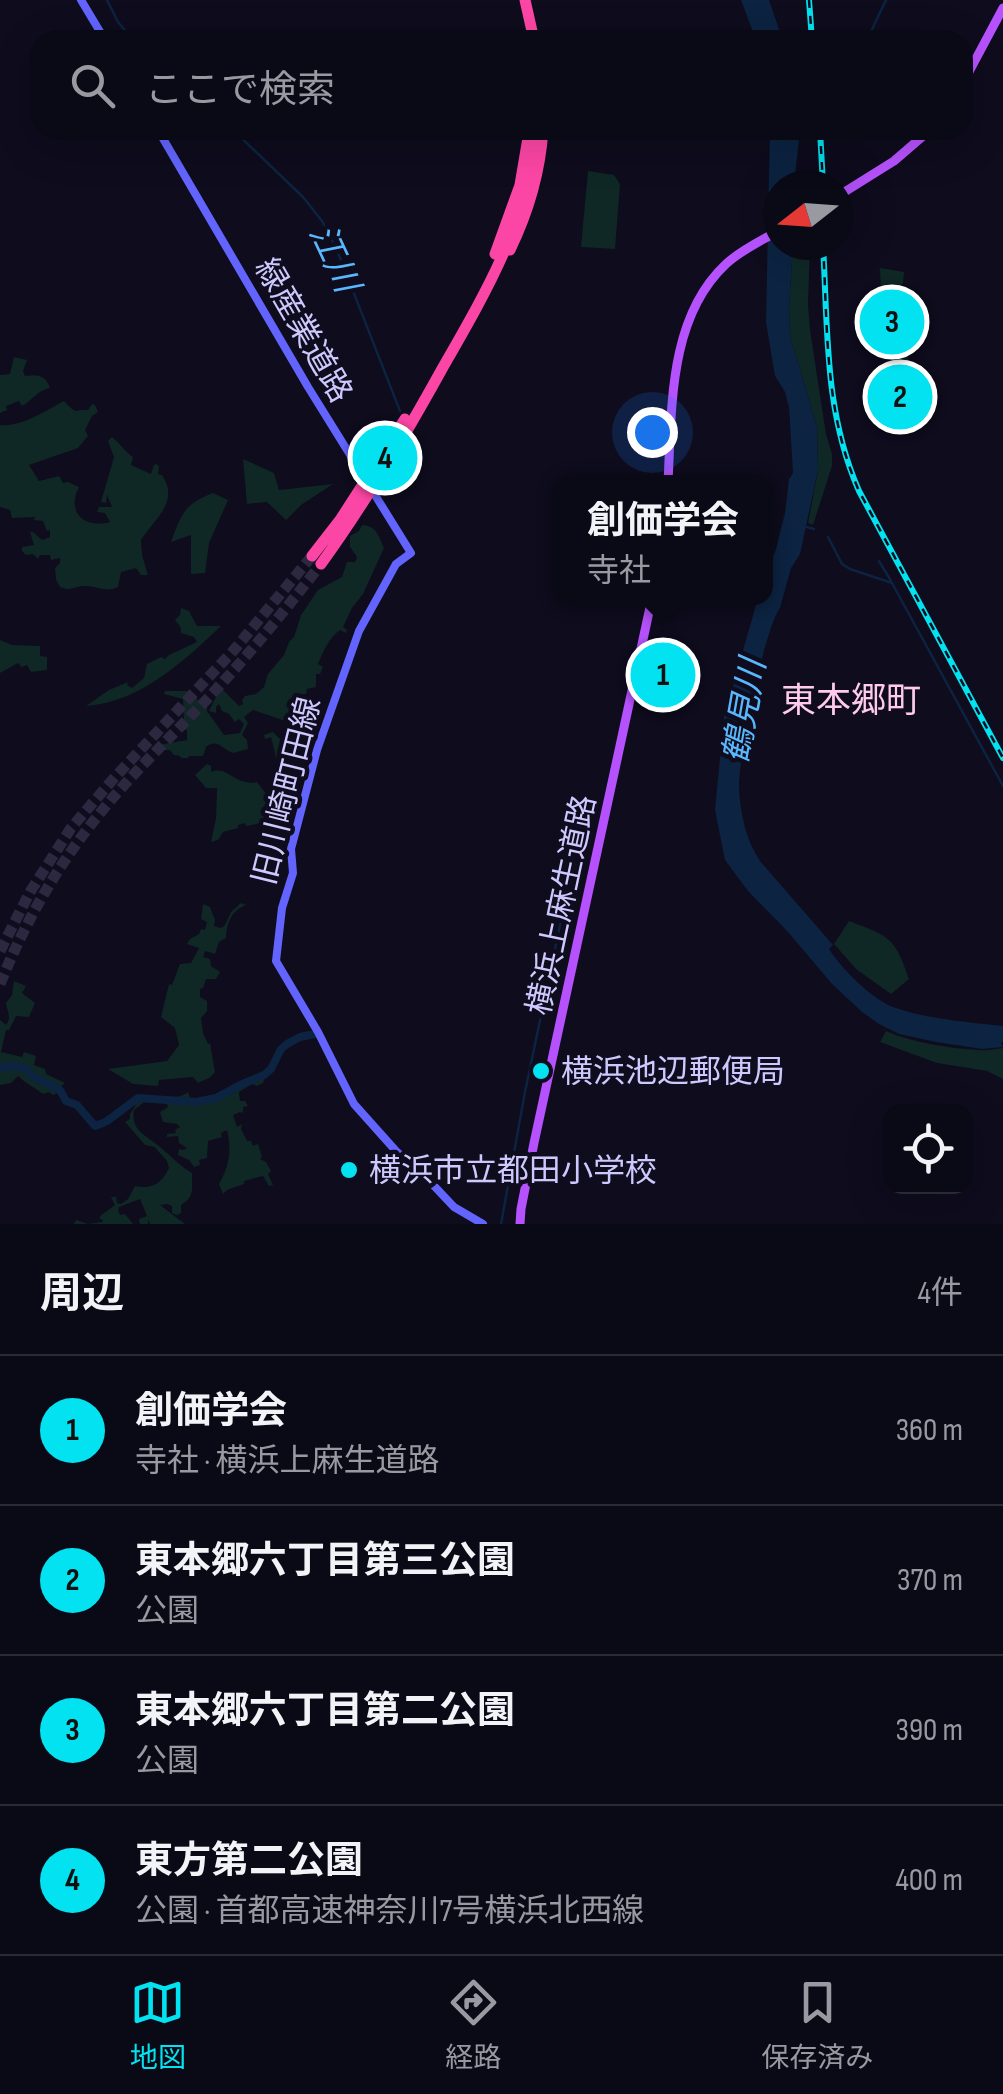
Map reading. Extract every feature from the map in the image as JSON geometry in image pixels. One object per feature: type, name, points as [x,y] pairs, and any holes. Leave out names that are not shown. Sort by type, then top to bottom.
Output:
[{"type":"highway","points":[[525,0],[532,30]]},
{"type":"highway","points":[[527,140],[514,204],[473,298],[424,388],[317,560],[390,460],[502,259],[523,204],[538,140]]},
{"type":"main road","points":[[82,0],[99,30]]},
{"type":"main road","points":[[973,64],[1003,8]]},
{"type":"main road","name":"緑産業道路","points":[[164,140],[411,554]]},
{"type":"main road","points":[[853,187],[894,162],[919,140]]},
{"type":"main road","points":[[669,475],[679,351],[692,308],[715,276],[763,240]]},
{"type":"main road","name":"旧川崎町田線","points":[[411,554],[396,564],[360,631],[316,750],[291,849],[293,874],[282,908],[276,960],[354,1104],[454,1207],[482,1224]]},
{"type":"main road","name":"横浜上麻生道路","points":[[520,1224],[534,1143],[650,605]]},
{"type":"green space","points":[[588,171],[614,175],[620,184],[615,249],[581,247]]},
{"type":"green space","points":[[792,260],[810,260],[810,330],[832,454],[832,466],[813,525],[808,523],[818,470],[817,427],[790,336]]},
{"type":"green space","points":[[880,268],[904,272],[903,283],[897,288],[901,342],[907,341],[909,369],[896,373],[887,324],[882,320]]},
{"type":"green space","points":[[14,357],[27,360],[25,376],[40,376],[50,388],[22,406],[19,401],[6,406],[7,410],[0,413],[0,375],[10,374]]},
{"type":"green space","points":[[64,401],[76,411],[95,405],[98,412],[85,430],[88,436],[78,448],[29,465],[39,481],[59,476],[63,483],[79,487],[76,511],[85,521],[110,522],[105,513],[97,512],[99,507],[112,507],[107,495],[106,503],[101,502],[114,457],[108,441],[112,437],[133,457],[131,465],[151,474],[157,464],[158,474],[167,485],[164,509],[141,540],[148,575],[141,575],[136,568],[121,572],[118,587],[113,589],[60,587],[55,568],[60,558],[51,560],[50,555],[40,555],[38,559],[22,551],[22,547],[34,545],[30,532],[42,540],[50,537],[50,530],[35,517],[12,518],[10,510],[0,507],[0,425],[25,421]]},
{"type":"green space","points":[[243,459],[274,473],[279,490],[333,484],[286,520],[267,502],[247,504]]},
{"type":"green space","points":[[213,493],[228,500],[209,543],[205,573],[191,574],[191,535],[171,542],[185,511]]},
{"type":"green space","points":[[362,525],[375,530],[384,548],[343,627],[346,633],[340,630],[330,641],[318,664],[323,667],[316,674],[316,687],[303,694],[297,725],[305,727],[304,733],[299,732],[293,744],[284,747],[276,757],[271,737],[265,739],[264,735],[273,732],[280,739],[291,723],[253,710],[244,717],[248,723],[242,735],[248,749],[233,753],[213,744],[206,747],[203,756],[188,758],[161,750],[158,745],[187,740],[187,730],[182,730],[181,723],[183,699],[164,694],[165,691],[186,691],[198,701],[203,699],[207,711],[224,735],[240,733],[244,724],[239,719],[235,722],[219,704],[216,713],[209,711],[216,697],[214,681],[239,706],[245,696],[264,687],[318,590],[342,577],[347,562],[355,562],[350,536]]},
{"type":"green space","points":[[181,608],[189,611],[197,626],[221,626],[160,678],[125,697],[86,706],[128,682],[132,688],[144,678],[147,664],[197,642],[181,633],[175,620]]},
{"type":"green space","points":[[0,640],[12,645],[40,646],[40,656],[47,657],[47,670],[31,672],[27,665],[22,667],[18,663],[0,673]]},
{"type":"green space","points":[[207,764],[211,772],[222,771],[243,782],[257,782],[270,799],[278,799],[286,789],[292,793],[276,804],[269,821],[238,825],[211,842],[217,788],[206,788],[195,775]]},
{"type":"green space","points":[[241,903],[246,905],[231,918],[226,938],[219,942],[215,954],[205,951],[203,957],[210,959],[211,966],[220,972],[216,979],[206,979],[200,989],[200,997],[207,1001],[207,1011],[201,1018],[203,1033],[210,1043],[215,1072],[198,1083],[193,1077],[159,1080],[158,1086],[133,1084],[108,1069],[167,1061],[179,1045],[175,1028],[161,1017],[169,984],[172,985],[180,964],[191,963],[199,948],[187,944],[201,929],[205,930],[207,922],[201,919],[203,904],[210,907],[214,926],[221,928]]},
{"type":"green space","points":[[849,921],[882,935],[899,954],[909,979],[891,994],[856,969],[834,944]]},
{"type":"green space","points":[[14,981],[26,986],[22,993],[35,1003],[29,1017],[16,1016],[6,1030],[1,1052],[36,1056],[34,1065],[65,1083],[60,1087],[63,1091],[53,1095],[43,1094],[18,1076],[11,1083],[0,1085],[0,1020],[6,1025],[8,1022],[6,1003]]},
{"type":"green space","points":[[886,1031],[943,1046],[1003,1048],[1003,1079],[987,1071],[937,1063],[880,1042]]},
{"type":"green space","points":[[266,1074],[263,1083],[239,1092],[240,1101],[248,1106],[243,1107],[243,1113],[233,1115],[237,1127],[242,1124],[247,1141],[253,1146],[258,1144],[260,1159],[271,1171],[268,1174],[273,1185],[269,1186],[263,1176],[244,1181],[223,1194],[219,1184],[229,1158],[227,1130],[221,1133],[222,1137],[208,1141],[207,1158],[194,1167],[178,1155],[179,1149],[187,1148],[179,1143],[178,1136],[167,1137],[180,1127],[163,1122],[160,1112],[167,1104],[150,1097],[174,1097],[188,1092],[192,1102],[212,1100]]},
{"type":"green space","points":[[143,1099],[134,1110],[137,1128],[192,1173],[192,1192],[181,1205],[181,1213],[172,1213],[172,1206],[167,1204],[160,1205],[185,1224],[150,1224],[148,1219],[148,1224],[140,1224],[139,1219],[147,1216],[140,1199],[118,1210],[133,1224],[88,1224],[102,1222],[100,1216],[115,1205],[111,1197],[121,1204],[135,1186],[155,1184],[169,1168],[155,1147],[145,1145],[125,1122],[139,1100]]},
{"type":"water","points":[[741,0],[769,0],[779,30],[752,30]]},
{"type":"water","points":[[770,140],[799,140],[796,170],[769,170]]},
{"type":"water","name":"鶴見川","points":[[767,260],[792,260],[790,336],[817,427],[818,470],[800,554],[791,568],[767,640],[743,750],[740,797],[751,844],[760,861],[833,945],[829,949],[841,965],[867,990],[906,1011],[1003,1026],[1003,1047],[982,1049],[936,1042],[899,1034],[879,1024],[832,984],[725,860],[715,810],[724,717],[756,605],[773,605],[773,557],[793,473],[789,407],[775,376],[766,322]]},
{"type":"waterway","name":"江川","points":[[107,0],[125,30]]},
{"type":"waterway","points":[[872,30],[886,0]]},
{"type":"waterway","name":"江川","points":[[243,140],[303,197],[322,221],[400,411]]},
{"type":"waterway","points":[[807,527],[814,529]]},
{"type":"waterway","points":[[828,537],[842,564],[892,583],[1003,786]]},
{"type":"waterway","points":[[879,561],[891,581]]},
{"type":"waterway","points":[[501,1224],[568,887]]},
{"type":"waterway","points":[[107,1121],[138,1098],[196,1102],[216,1098],[264,1075],[287,1044],[315,1034]]},
{"type":"waterway","points":[[0,1068],[24,1068],[60,1090],[66,1101],[77,1105],[95,1126],[103,1123]]},
{"type":"tunnel","points":[[0,951],[30,892],[71,828],[234,650],[312,556]]},
{"type":"tunnel","points":[[0,984],[44,894],[85,832],[127,781],[241,662],[321,564]]},
{"type":"railway","points":[[809,0],[811,30]]},
{"type":"railway","points":[[821,140],[822,170]]},
{"type":"railway","points":[[824,260],[830,370],[839,431],[848,461],[859,491],[1003,758]]},
{"type":"place","name":"東本郷六丁目第二公園","points":[[892,322]]},
{"type":"place","name":"東本郷六丁目第三公園","points":[[900,397]]},
{"type":"place","name":"東方第二公園","points":[[385,458]]},
{"type":"place","name":"創価学会","points":[[663,675]]},
{"type":"place","name":"横浜池辺郵便局","points":[[541,1071]]},
{"type":"place","name":"横浜市立都田小学校","points":[[349,1170]]},
{"type":"district","name":"東本郷町","points":[[851,700]]}]
